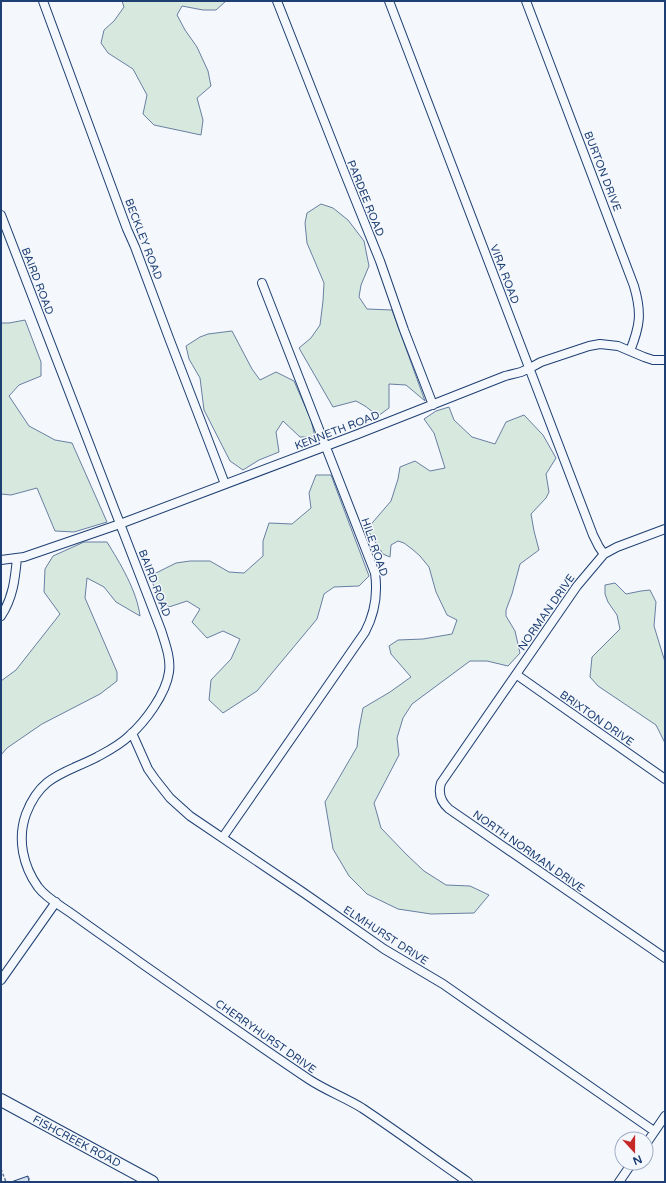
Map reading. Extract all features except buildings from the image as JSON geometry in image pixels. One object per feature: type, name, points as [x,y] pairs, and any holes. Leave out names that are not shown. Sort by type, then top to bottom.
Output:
[{"type":"main road","name":"FISHCREEK ROAD","points":[[1,1100],[152,1182]]},
{"type":"street","name":"BECKLEY ROAD","points":[[43,1],[127,229],[138,254],[225,484]]},
{"type":"street","name":"PARDEE ROAD","points":[[277,1],[380,261],[404,330],[433,405]]},
{"type":"street","name":"VIRA ROAD","points":[[389,1],[594,535],[604,554]]},
{"type":"street","name":"BURTON DRIVE","points":[[526,1],[638,298],[640,319],[630,351]]},
{"type":"street","name":"BAIRD ROAD","points":[[1,215],[161,630],[169,660],[169,672],[166,684],[159,698],[132,733],[116,746],[53,778],[42,787],[31,802],[22,833],[25,862],[40,889],[56,902]]},
{"type":"street","name":"HILE ROAD","points":[[223,837],[365,632],[370,623],[374,609],[377,590],[375,572],[262,283]]},
{"type":"street","name":"KENNETH ROAD","points":[[1,560],[24,557],[42,552],[120,524],[433,405],[505,376],[530,368],[541,362],[589,346],[609,344],[653,360],[665,360]]},
{"type":"street","name":"NORMAN DRIVE","points":[[471,740],[577,586],[604,554],[617,547],[665,529]]},
{"type":"street","points":[[1,616],[12,595],[17,558]]},
{"type":"street","name":"BRIXTON DRIVE","points":[[517,675],[665,779]]},
{"type":"street","name":"ELMHURST DRIVE","points":[[132,733],[148,769],[170,798],[190,816],[223,837],[384,949],[443,984],[654,1131]]},
{"type":"street","name":"NORTH NORMAN DRIVE","points":[[471,740],[441,783],[441,799],[444,805],[665,958]]},
{"type":"street","points":[[1,980],[56,902]]},
{"type":"street","name":"CHERRYHURST DRIVE","points":[[56,902],[312,1081],[362,1108],[468,1182]]},
{"type":"street","points":[[654,1131],[665,1116]]},
{"type":"street","points":[[618,1182],[626,1171]]},
{"type":"path","points":[[1,1169],[6,1182]]},
{"type":"path","points":[[28,1177],[30,1182]]},
{"type":"shaded area","points":[[122,1],[226,1],[216,10],[203,10],[182,6],[177,15],[197,47],[208,71],[211,86],[197,98],[203,120],[201,135],[154,125],[143,114],[147,95],[133,69],[108,53],[101,43],[104,30],[114,21],[124,7]]},
{"type":"shaded area","points":[[321,204],[333,208],[348,220],[364,241],[369,266],[361,285],[359,297],[367,309],[392,310],[425,401],[406,385],[389,384],[389,408],[378,416],[356,401],[333,407],[299,348],[311,338],[320,325],[324,283],[307,243],[305,223],[307,213]]},
{"type":"shaded area","points":[[25,320],[41,362],[41,376],[19,385],[9,396],[29,426],[55,440],[72,443],[107,522],[74,532],[55,531],[37,488],[11,495],[1,494],[1,323]]},
{"type":"shaded area","points":[[232,331],[252,369],[260,380],[276,372],[294,381],[311,420],[315,437],[300,437],[283,421],[276,432],[279,452],[259,460],[243,470],[230,461],[204,410],[200,378],[189,359],[186,346],[208,334]]},
{"type":"shaded area","points":[[449,407],[454,420],[472,437],[495,444],[506,422],[524,415],[543,435],[556,458],[546,474],[549,492],[546,498],[531,514],[539,550],[520,564],[506,610],[506,616],[515,631],[520,653],[508,666],[487,661],[470,661],[412,704],[403,718],[397,738],[399,755],[374,803],[381,828],[424,871],[446,885],[470,886],[489,895],[474,913],[431,914],[398,909],[367,894],[349,876],[333,849],[325,802],[357,747],[363,708],[390,692],[411,677],[391,654],[389,646],[398,640],[423,639],[452,634],[457,620],[447,615],[436,592],[429,567],[420,556],[404,543],[398,541],[391,545],[390,557],[383,554],[367,529],[391,501],[400,467],[415,461],[430,471],[445,468],[434,433],[424,419],[436,411]]},
{"type":"shaded area","points":[[316,475],[331,475],[369,576],[359,586],[334,587],[324,594],[317,619],[257,691],[223,713],[209,700],[211,680],[231,659],[240,639],[223,631],[207,638],[192,622],[200,609],[187,601],[169,607],[158,597],[150,576],[176,563],[190,561],[210,561],[229,572],[244,573],[263,556],[263,541],[269,523],[292,524],[311,508],[309,493]]},
{"type":"shaded area","points":[[84,542],[107,542],[132,587],[138,607],[140,616],[116,602],[104,587],[87,578],[85,598],[117,672],[117,681],[100,694],[42,724],[7,748],[1,755],[1,681],[16,670],[60,614],[44,592],[45,569],[53,556]]},
{"type":"shaded area","points":[[615,583],[626,594],[650,590],[656,602],[654,626],[665,662],[665,743],[656,725],[598,686],[590,677],[592,657],[620,629],[617,615],[608,602],[605,594],[605,585]]}]
